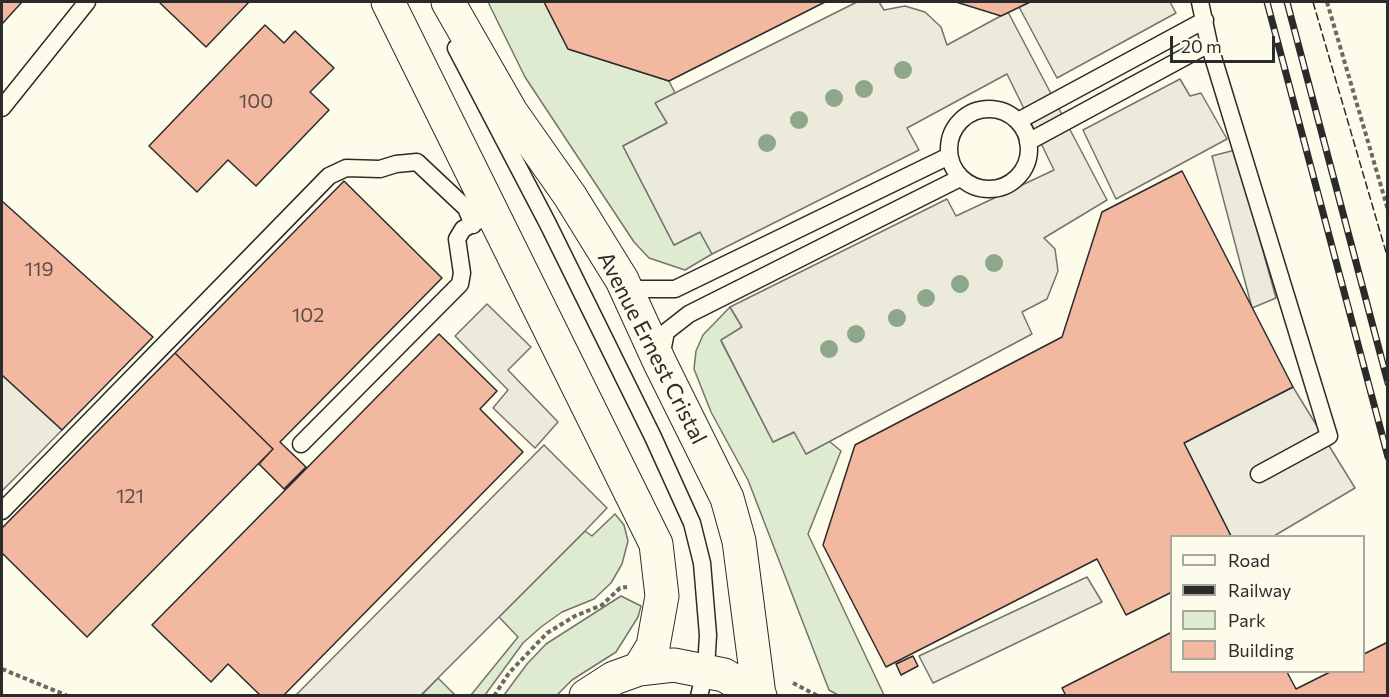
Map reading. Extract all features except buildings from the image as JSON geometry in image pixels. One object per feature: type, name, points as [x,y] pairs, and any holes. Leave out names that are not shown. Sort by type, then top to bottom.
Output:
[{"type":"main road","points":[[388,2],[410,43],[483,218],[656,544],[662,596],[653,646],[639,669]]},
{"type":"main road","name":"Avenue Ernest Cristal","points":[[448,2],[511,112],[570,196],[622,280],[727,498],[739,541],[759,695]]},
{"type":"main road","points":[[586,696],[614,678],[639,669],[674,665],[703,682],[724,675],[759,695]]},
{"type":"lane","points":[[2,108],[87,2]]},
{"type":"lane","points":[[432,2],[548,224],[653,437],[692,523],[702,563],[707,597],[708,635],[703,682]]},
{"type":"lane","points":[[1200,2],[1209,44],[1329,436],[1259,474]]},
{"type":"lane","points":[[1018,121],[1205,20]]},
{"type":"lane","points":[[1028,142],[1209,44]]},
{"type":"lane","points":[[982,109],[995,110],[1018,121],[1028,142],[1029,156],[1024,169],[1015,180],[1004,187],[981,189],[960,178],[949,156],[952,131],[960,120],[982,109]]},
{"type":"lane","points":[[622,280],[636,289],[675,289],[949,156]]},
{"type":"lane","points":[[2,511],[329,176],[346,168],[380,169],[396,164],[417,162],[466,208],[483,218],[464,229],[457,239],[462,273],[460,284],[301,444]]},
{"type":"lane","points":[[660,363],[666,332],[689,314],[960,178]]},
{"type":"path","points":[[1327,2],[1388,210]]},
{"type":"path","points":[[494,696],[509,673],[547,633],[575,616],[602,604],[620,588],[635,589]]},
{"type":"path","points":[[2,669],[68,696]]},
{"type":"green space","points":[[488,2],[544,2],[568,49],[669,81],[675,93],[656,103],[667,123],[623,146],[674,245],[700,232],[712,254],[685,270],[649,258],[634,242],[525,77]]},
{"type":"green space","points":[[730,307],[742,327],[721,341],[773,442],[795,432],[806,454],[829,441],[841,451],[808,534],[884,695],[838,695],[829,690],[748,480],[711,412],[694,369],[696,351],[703,335]]},
{"type":"green space","points":[[615,514],[624,525],[628,541],[622,564],[611,583],[594,599],[562,612],[541,627],[523,643],[485,695],[471,695],[518,637],[499,617],[585,531],[592,536]]},
{"type":"green space","points":[[621,596],[641,606],[638,617],[616,652],[572,680],[557,695],[504,695],[527,664],[546,644]]},
{"type":"green space","points":[[438,678],[455,695],[421,696]]},
{"type":"shaded area","points":[[857,2],[879,2],[884,10],[905,6],[925,12],[941,27],[947,45],[1008,12],[1107,200],[1044,238],[1055,249],[1058,271],[1047,299],[1022,312],[1032,334],[806,454],[794,432],[773,442],[721,340],[742,327],[730,307],[947,199],[956,216],[1054,170],[1007,74],[907,128],[919,150],[712,254],[700,232],[674,245],[623,146],[667,123],[655,103]]},
{"type":"shaded area","points":[[1030,2],[1170,2],[1176,13],[1057,78],[1019,7]]},
{"type":"shaded area","points":[[1180,79],[1190,96],[1201,93],[1227,139],[1116,199],[1083,130]]},
{"type":"shaded area","points":[[1235,150],[1276,298],[1252,308],[1212,156]]},
{"type":"shaded area","points":[[487,304],[531,347],[508,370],[558,422],[535,448],[493,408],[508,390],[455,336]]},
{"type":"shaded area","points":[[2,375],[62,430],[2,491]]},
{"type":"shaded area","points":[[1293,387],[1355,488],[1276,535],[1230,535],[1184,443]]},
{"type":"shaded area","points":[[544,445],[607,508],[585,531],[421,695],[296,695]]},
{"type":"shaded area","points":[[1087,577],[1102,602],[933,683],[919,656]]},
{"type":"railway","points":[[1267,2],[1388,457]]},
{"type":"railway","points":[[1287,2],[1388,383]]},
{"type":"fence","points":[[1313,2],[1388,259]]}]
